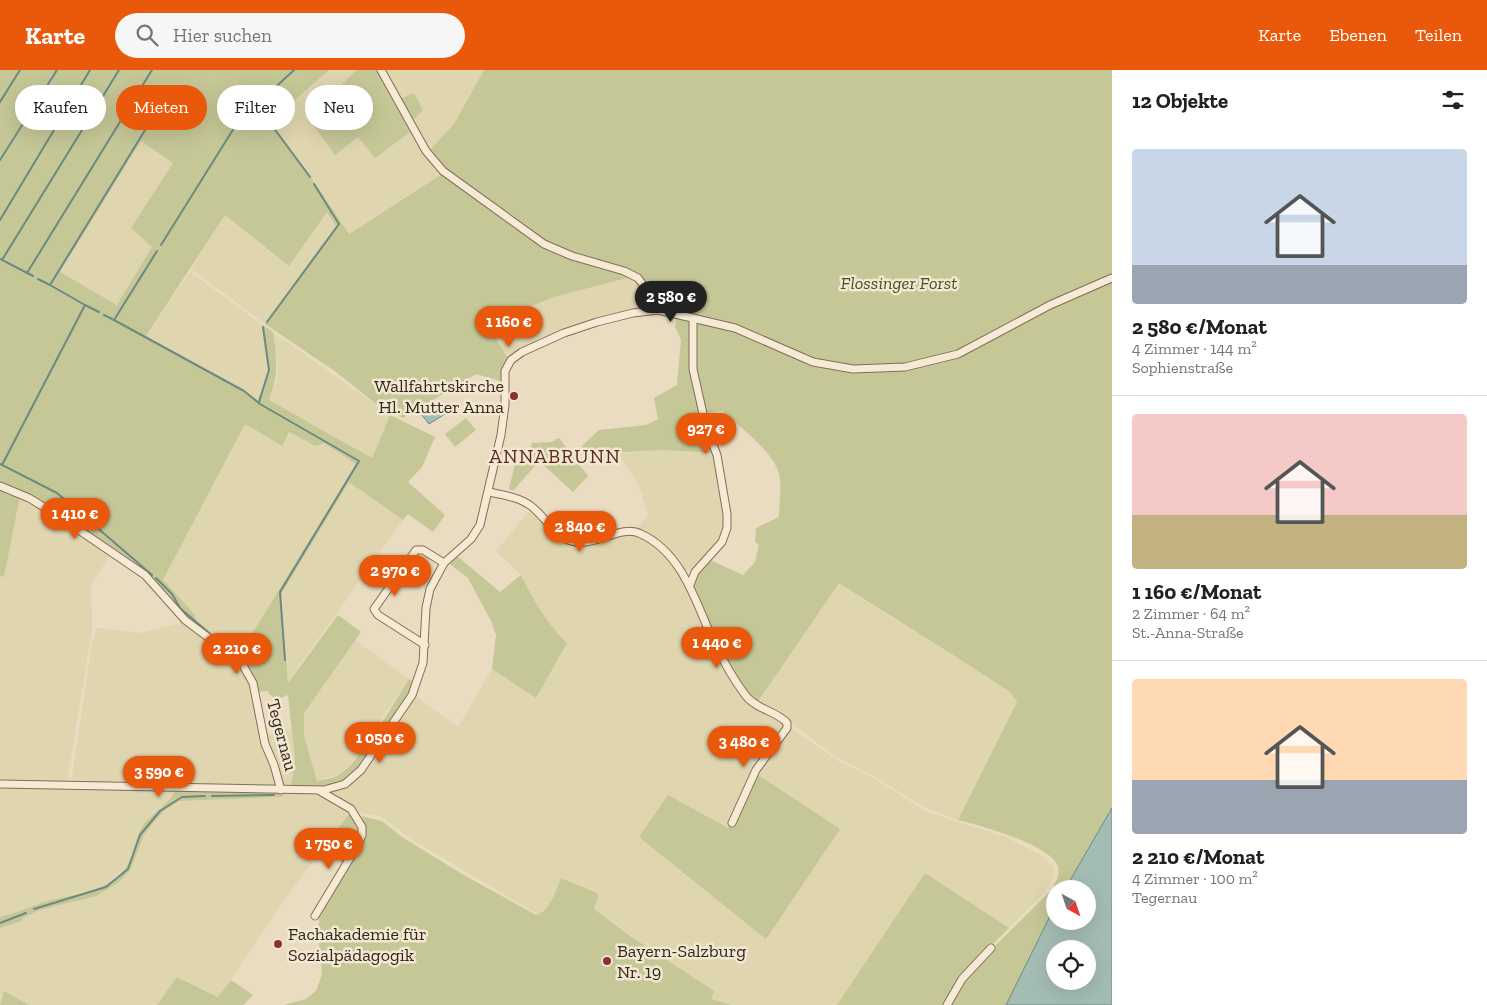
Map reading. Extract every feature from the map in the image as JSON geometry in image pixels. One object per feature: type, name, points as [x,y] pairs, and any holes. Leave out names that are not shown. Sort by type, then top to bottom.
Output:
[{"type":"street","points":[[381,70],[426,151],[444,171],[544,244],[572,256],[624,271],[638,278],[650,294],[651,310]]},
{"type":"street","name":"Tegernau","points":[[0,784],[318,790],[341,786],[358,774],[412,695],[423,663],[428,598],[435,576],[444,563],[474,536],[482,518],[504,410],[504,376],[511,360],[529,347],[564,333],[614,317],[651,310],[674,312],[735,328],[813,362],[838,368],[888,369],[924,364],[958,354],[1050,305],[1112,278]]},
{"type":"street","points":[[690,585],[695,572],[722,542],[727,514],[725,490],[717,455],[706,427],[693,369],[693,318]]},
{"type":"street","name":"Tegernau","points":[[0,486],[29,498],[57,515],[145,575],[185,620],[240,662],[253,683],[265,744],[274,765],[281,790]]},
{"type":"street","points":[[488,492],[515,498],[530,505],[569,540],[588,542],[624,532],[638,532],[654,542],[682,572],[690,585],[712,637],[745,695],[752,703],[787,724],[748,784],[732,823]]},
{"type":"street","points":[[425,645],[378,615],[374,609],[416,550],[423,550],[444,563]]},
{"type":"street","points":[[682,572],[695,572]]},
{"type":"street","points":[[315,916],[362,836],[362,827],[354,812],[318,790]]},
{"type":"street","points":[[947,1005],[962,979],[991,948]]},
{"type":"shaded area","points":[[329,70],[356,70],[341,85],[311,85]]},
{"type":"shaded area","points":[[384,70],[484,70],[454,124],[429,151],[412,121],[423,110],[414,94],[400,99]]},
{"type":"shaded area","points":[[305,90],[305,130],[317,130],[335,155],[358,137],[375,158],[412,131],[442,174],[348,234],[314,182],[274,130],[295,130],[295,99]]},
{"type":"shaded area","points":[[141,141],[173,163],[132,227],[153,247],[117,305],[60,272]]},
{"type":"shaded area","points":[[327,212],[336,226],[265,324],[191,269],[225,215],[289,266]]},
{"type":"shaded area","points":[[190,272],[263,325],[269,370],[258,400],[146,336]]},
{"type":"shaded area","points":[[631,277],[637,280],[649,298],[645,308],[611,315],[546,337],[527,346],[508,359],[488,324],[487,316],[508,309],[531,306],[554,297]]},
{"type":"shaded area","points":[[273,332],[390,415],[372,458],[269,400],[276,382],[278,368]]},
{"type":"shaded area","points":[[245,424],[281,446],[288,432],[320,444],[324,443],[357,464],[238,657],[211,637],[212,633],[196,620],[163,580]]},
{"type":"shaded area","points":[[662,450],[715,453],[723,493],[725,526],[720,542],[693,570],[689,571],[682,568],[644,532],[636,528],[648,515],[639,485],[618,453]]},
{"type":"shaded area","points":[[349,482],[403,520],[287,683],[280,596]]},
{"type":"shaded area","points":[[20,496],[45,509],[111,554],[91,584],[92,630],[67,783],[0,782],[0,576],[4,576]]},
{"type":"shaded area","points":[[531,509],[560,537],[592,543],[623,534],[635,534],[643,537],[664,554],[681,574],[742,695],[782,720],[785,725],[747,782],[728,828],[668,795],[766,938],[755,773],[790,727],[838,761],[875,779],[927,812],[1006,837],[1043,856],[1055,868],[1052,880],[1046,880],[1044,893],[1009,928],[925,873],[837,1005],[732,1005],[711,999],[670,963],[594,909],[599,895],[597,893],[561,878],[549,907],[539,915],[414,841],[380,816],[358,812],[328,793],[345,786],[372,760],[415,696],[458,727],[492,669],[536,697],[567,643],[553,630],[540,611],[521,575],[496,551]]},
{"type":"shaded area","points":[[839,583],[897,621],[948,650],[1010,692],[1017,703],[958,820],[924,807],[875,777],[833,755],[784,717],[757,703]]},
{"type":"shaded area","points":[[184,622],[230,654],[247,674],[277,787],[71,783],[92,643],[97,628],[140,633]]},
{"type":"shaded area","points":[[355,640],[409,679],[352,762],[342,773],[317,781],[304,736],[303,713]]},
{"type":"shaded area","points":[[292,729],[295,760],[291,787],[284,786],[282,783],[265,735]]},
{"type":"shaded area","points":[[0,786],[174,791],[174,796],[144,825],[128,865],[108,883],[85,894],[43,903],[0,917]]},
{"type":"shaded area","points":[[285,793],[309,793],[351,811],[287,896],[219,997],[178,977],[157,1005],[29,1005],[4,992],[0,1005],[0,928],[22,921],[23,918],[40,910],[70,903],[119,882],[131,869],[144,835],[153,823],[164,811],[180,801],[281,797]]},
{"type":"green space","name":"Flossinger Forst","points":[[0,70],[329,70],[312,85],[305,85],[305,91],[295,99],[295,85],[217,85],[217,130],[275,130],[314,182],[349,234],[442,174],[429,151],[454,124],[484,70],[1112,70],[1112,808],[1070,880],[1056,880],[1058,867],[1053,859],[1043,851],[1014,837],[958,820],[1017,702],[1010,692],[839,583],[757,703],[746,693],[720,650],[704,617],[694,589],[694,581],[698,572],[710,560],[743,575],[755,562],[759,545],[755,542],[756,528],[779,517],[780,479],[776,466],[763,448],[722,411],[702,413],[715,453],[662,450],[585,454],[582,446],[599,430],[646,425],[658,419],[654,398],[677,385],[681,340],[675,327],[677,316],[662,312],[650,281],[631,277],[554,297],[531,306],[508,309],[488,316],[488,324],[508,359],[500,381],[476,374],[403,418],[376,404],[336,372],[265,324],[336,226],[327,212],[289,266],[225,215],[146,336],[258,400],[269,370],[263,325],[273,332],[276,359],[276,374],[269,400],[372,458],[390,415],[435,437],[422,467],[408,482],[445,515],[433,532],[408,514],[403,520],[349,482],[280,596],[288,683],[338,615],[361,632],[304,713],[304,736],[317,781],[335,777],[348,767],[377,730],[409,679],[414,683],[402,707],[374,750],[354,774],[339,784],[319,787],[291,787],[295,760],[288,695],[275,700],[267,691],[257,692],[238,657],[356,464],[324,443],[316,446],[289,432],[282,446],[245,424],[163,580],[195,615],[196,620],[212,633],[211,637],[189,622],[158,588],[91,535],[0,485]],"holes":[[[141,141],[173,163],[131,228],[152,247],[117,305],[60,272]]]},
{"type":"green space","points":[[356,70],[378,70],[400,99],[414,93],[423,110],[412,121],[412,131],[375,158],[358,137],[335,155],[317,130],[373,130],[373,85],[341,85]]},
{"type":"green space","points":[[466,418],[476,430],[455,447],[445,434]]},
{"type":"green space","points":[[559,438],[588,476],[573,492],[539,461],[513,491],[509,489],[515,464],[530,451],[532,443],[551,442]]},
{"type":"green space","points":[[0,488],[20,496],[4,577],[0,576]]},
{"type":"green space","points":[[457,556],[500,592],[521,575],[541,611],[567,643],[536,698],[492,669],[496,635],[491,621],[468,578],[450,564]]},
{"type":"green space","points":[[755,773],[840,829],[766,939],[639,837],[668,795],[728,828],[741,796]]},
{"type":"green space","points":[[174,791],[285,793],[281,797],[179,801],[164,811],[144,835],[131,869],[119,882],[96,896],[40,910],[23,918],[22,921],[0,928],[0,917],[44,902],[97,889],[116,878],[128,865],[138,835],[144,824],[170,799]]},
{"type":"green space","points":[[351,811],[358,826],[358,838],[343,863],[323,849]]},
{"type":"green space","points":[[362,816],[382,821],[402,837],[462,874],[536,915],[549,905],[561,878],[597,893],[599,895],[594,909],[629,935],[714,991],[711,999],[732,1005],[284,1005],[306,999],[316,991],[322,974],[318,931],[320,912],[365,830]]},
{"type":"green space","points":[[925,873],[1009,928],[977,960],[944,1005],[837,1005]]},
{"type":"green space","name":"Flossinger Forst","points":[[1046,895],[1046,924],[1006,1005],[949,1005],[970,971]]},
{"type":"green space","points":[[177,977],[218,997],[231,980],[253,995],[243,1005],[157,1005]]},
{"type":"green space","points":[[4,991],[29,1005],[0,1005]]},
{"type":"water","points":[[438,404],[442,407],[445,414],[429,424],[421,414]]},
{"type":"water","points":[[1112,808],[1112,1005],[1006,1005],[1046,924],[1046,930],[1096,930],[1096,880],[1070,880]]},
{"type":"waterway","points":[[0,102],[20,70]]},
{"type":"waterway","points":[[0,160],[57,70]]},
{"type":"waterway","points":[[0,220],[90,70]]},
{"type":"waterway","points":[[2,260],[119,70]]},
{"type":"waterway","points":[[27,273],[152,70]]},
{"type":"waterway","points":[[161,245],[239,120],[249,107],[254,107],[294,70]]},
{"type":"waterway","points":[[38,279],[50,285],[145,130]]},
{"type":"waterway","points":[[275,130],[310,177]]},
{"type":"waterway","points":[[267,322],[339,224],[314,184]]},
{"type":"waterway","points":[[104,315],[114,320],[157,251]]},
{"type":"waterway","points":[[0,259],[33,276]]},
{"type":"waterway","points":[[50,285],[85,305]]},
{"type":"waterway","points":[[2,465],[85,305],[99,312]]},
{"type":"waterway","points":[[114,320],[244,391],[260,404],[359,461],[280,592],[285,660]]},
{"type":"waterway","points":[[259,402],[269,370],[263,327]]},
{"type":"waterway","points":[[0,464],[57,493],[152,575]]},
{"type":"waterway","points":[[156,578],[172,594],[180,608],[210,634]]},
{"type":"waterway","points":[[212,796],[274,795]]},
{"type":"waterway","points":[[34,909],[106,887],[128,869],[140,835],[160,811],[182,797],[205,796]]},
{"type":"waterway","points":[[0,923],[26,913]]},
{"type":"place","name":"Wallfahrtskirche Hl. Mutter Anna","points":[[514,396]]},
{"type":"place","name":"Fachakademie für Sozialpädagogik","points":[[278,944]]},
{"type":"place","name":"Bayern-Salzburg Nr. 19","points":[[607,961]]},
{"type":"district","name":"ANNABRUNN","points":[[555,456]]}]
